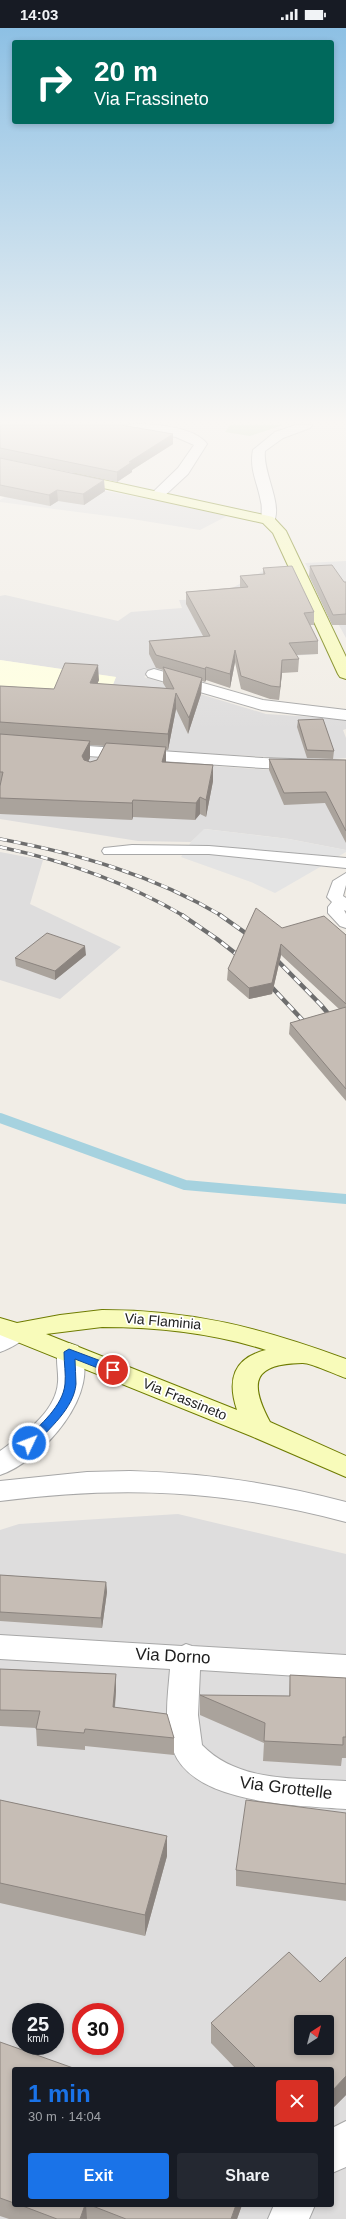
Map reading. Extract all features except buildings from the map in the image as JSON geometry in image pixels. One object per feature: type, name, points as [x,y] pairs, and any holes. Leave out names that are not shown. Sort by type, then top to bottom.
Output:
[{"type":"street","points":[[275,527],[279,531],[345,669]]},
{"type":"street","points":[[154,674],[262,705],[346,715]]},
{"type":"street","points":[[0,745],[98,759],[346,766]]},
{"type":"street","name":"Via Flaminia","points":[[6,1334],[47,1324],[96,1318],[167,1319],[248,1334],[346,1369]]},
{"type":"street","name":"Via Frassineto","points":[[6,1334],[69,1352],[260,1428],[346,1467]]},
{"type":"street","points":[[0,1465],[36,1437],[61,1407],[68,1395],[70,1384],[69,1352]]},
{"type":"street","name":"Via Flaminia","points":[[260,1428],[245,1397],[247,1374],[251,1367],[265,1358],[305,1355]]},
{"type":"street","points":[[0,1491],[81,1482],[174,1482],[260,1491],[297,1498],[346,1512]]},
{"type":"street","name":"Via Dorno","points":[[0,1647],[186,1656],[346,1667]]},
{"type":"street","name":"Via Grottelle","points":[[186,1656],[183,1728],[188,1752],[204,1766],[226,1779],[263,1788],[346,1795]]},
{"type":"street","points":[[334,2153],[346,2139]]},
{"type":"street","points":[[287,2219],[295,2207]]},
{"type":"lane","points":[[108,851],[132,849],[209,850],[346,863]]},
{"type":"lane","points":[[346,878],[338,884],[335,890],[335,897],[343,903],[336,907],[336,913],[346,923]]},
{"type":"shaded area","points":[[183,527],[205,527],[200,530]]},
{"type":"shaded area","points":[[346,561],[346,638],[305,563]]},
{"type":"shaded area","points":[[267,569],[318,654],[212,662],[156,670],[144,677],[266,714],[346,719],[346,729],[343,730],[346,738],[346,758],[323,760],[88,747],[116,677],[0,660],[0,596],[5,595],[118,621],[131,612],[182,608],[179,600],[212,599]]},
{"type":"shaded area","points":[[0,660],[116,677],[88,747],[0,740]]},
{"type":"shaded area","points":[[0,751],[272,770],[346,771],[346,850],[289,839],[205,829],[191,842],[138,841],[0,819]]},
{"type":"shaded area","points":[[204,829],[289,839],[346,850],[346,852],[275,893],[251,882],[181,857],[191,842]]},
{"type":"shaded area","points":[[0,852],[43,860],[30,904],[121,947],[60,999],[0,980]]},
{"type":"shaded area","points":[[178,1514],[346,1554],[346,2219],[0,2219],[0,1530],[19,1524]]},
{"type":"waterway","points":[[0,1118],[185,1185],[346,1199]]},
{"type":"railway","points":[[0,839],[87,859],[115,868],[169,889],[222,916]]},
{"type":"railway","points":[[0,847],[48,859],[95,874],[140,893],[184,916]]},
{"type":"railway","points":[[182,915],[244,960]]},
{"type":"railway","points":[[220,915],[254,939]]},
{"type":"railway","points":[[272,955],[321,1005],[346,1035]]},
{"type":"railway","points":[[266,981],[309,1027]]},
{"type":"route","points":[[29,1443],[53,1418],[68,1395],[70,1384],[69,1352],[113,1370]]}]
